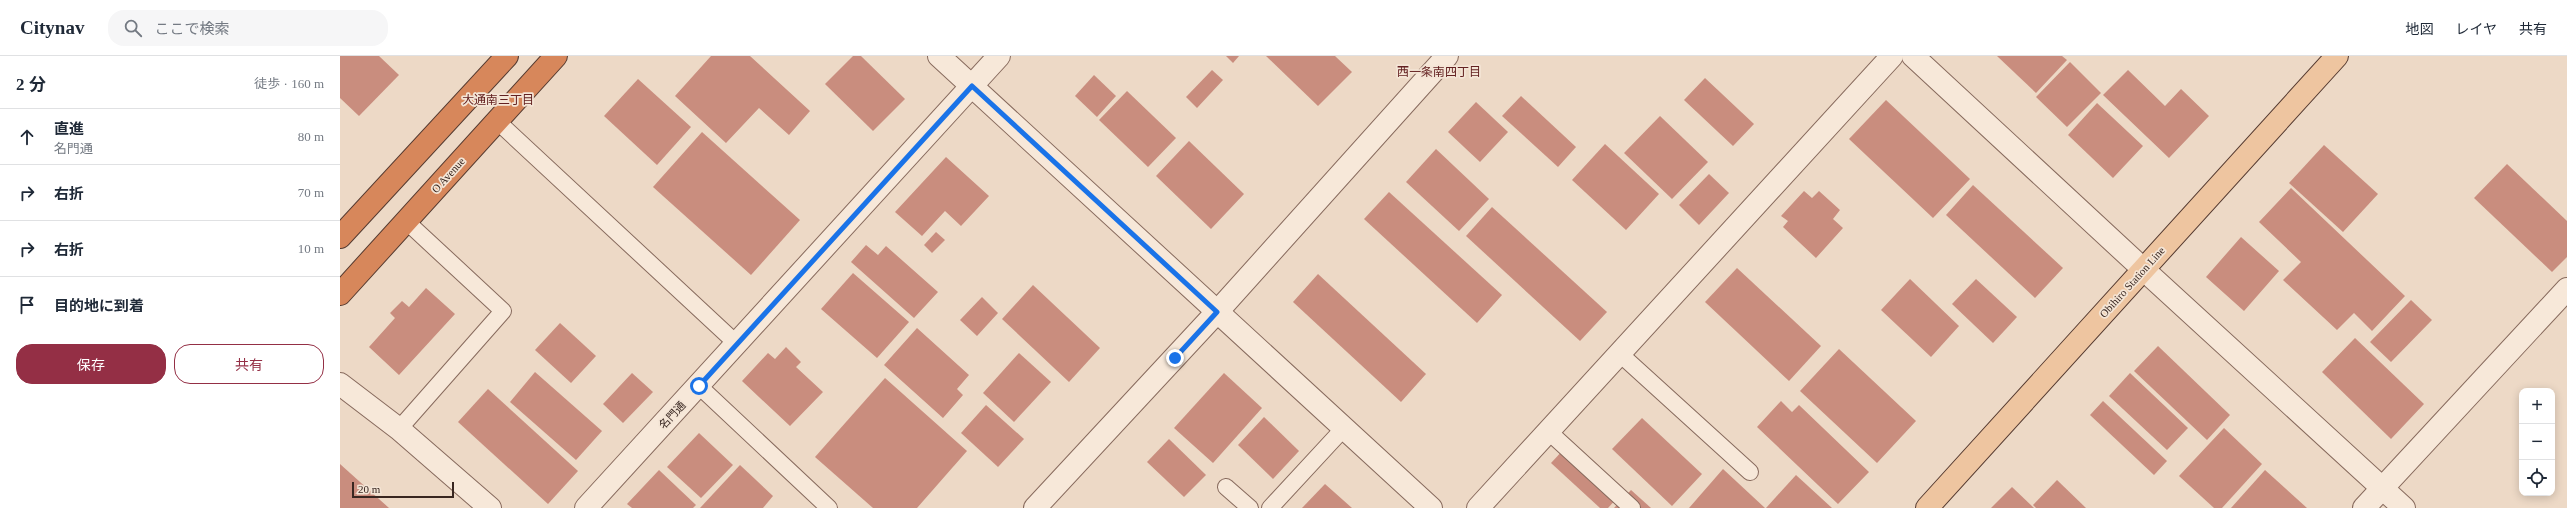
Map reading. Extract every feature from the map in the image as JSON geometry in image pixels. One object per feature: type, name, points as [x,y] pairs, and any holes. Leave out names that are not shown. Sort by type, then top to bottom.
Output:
[{"type":"highway","points":[[340,237],[507,56]]},
{"type":"highway","name":"O Avenue","points":[[340,294],[556,56]]},
{"type":"main road","name":"Obihiro Station Line","points":[[1927,508],[2337,56]]},
{"type":"street","points":[[938,56],[1431,508]]},
{"type":"street","name":"名門通","points":[[586,508],[999,56]]},
{"type":"street","points":[[1035,508],[1217,312],[1447,56]]},
{"type":"street","points":[[1478,508],[1892,56]]},
{"type":"street","points":[[1914,56],[2143,270],[2404,508]]},
{"type":"street","points":[[2364,508],[2567,289]]},
{"type":"street","points":[[340,384],[399,429],[490,508]]},
{"type":"lane","points":[[497,121],[737,344]]},
{"type":"lane","points":[[399,429],[503,311],[406,221]]},
{"type":"lane","points":[[1619,353],[1750,472]]},
{"type":"lane","points":[[699,386],[828,508]]},
{"type":"lane","points":[[1270,508],[1344,428]]},
{"type":"lane","points":[[1548,431],[1632,508]]},
{"type":"lane","points":[[1226,487],[1250,508]]},
{"type":"building","points":[[340,56],[379,56],[399,75],[359,116],[340,98]]},
{"type":"building","points":[[711,56],[750,56],[810,111],[789,135],[759,108],[726,143],[675,96]]},
{"type":"building","points":[[853,56],[861,56],[905,99],[873,131],[825,84]]},
{"type":"building","points":[[1226,56],[1239,56],[1233,63]]},
{"type":"building","points":[[1266,56],[1335,56],[1352,72],[1318,106]]},
{"type":"building","points":[[1997,56],[2062,56],[2067,60],[2036,93]]},
{"type":"building","points":[[2070,62],[2101,93],[2067,127],[2036,97]]},
{"type":"building","points":[[1212,70],[1223,80],[1197,108],[1186,97]]},
{"type":"building","points":[[2128,70],[2165,106],[2181,89],[2209,116],[2169,158],[2103,95]]},
{"type":"building","points":[[1094,75],[1116,96],[1097,117],[1075,96]]},
{"type":"building","points":[[1705,78],[1754,124],[1733,146],[1684,100]]},
{"type":"building","points":[[638,79],[691,127],[657,165],[604,116]]},
{"type":"building","points":[[1127,91],[1176,138],[1148,167],[1099,120]]},
{"type":"building","points":[[1521,96],[1576,147],[1558,167],[1502,116]]},
{"type":"building","points":[[1886,100],[1970,179],[1933,218],[1849,139]]},
{"type":"building","points":[[1476,102],[1508,132],[1480,162],[1448,132]]},
{"type":"building","points":[[2097,103],[2143,146],[2113,178],[2068,135]]},
{"type":"building","points":[[1660,116],[1708,162],[1672,199],[1624,153]]},
{"type":"building","points":[[702,132],[800,220],[751,275],[653,187]]},
{"type":"building","points":[[1189,141],[1244,194],[1211,229],[1156,176]]},
{"type":"building","points":[[1605,144],[1659,194],[1626,230],[1572,180]]},
{"type":"building","points":[[2324,145],[2378,194],[2343,232],[2289,183]]},
{"type":"building","points":[[1436,149],[1489,199],[1459,231],[1406,182]]},
{"type":"building","points":[[946,157],[989,196],[961,226],[945,211],[922,236],[895,212]]},
{"type":"building","points":[[2507,164],[2567,221],[2567,257],[2552,272],[2474,198]]},
{"type":"building","points":[[1709,174],[1729,193],[1699,225],[1679,205]]},
{"type":"building","points":[[1973,185],[2063,268],[2035,298],[1946,215]]},
{"type":"building","points":[[2291,188],[2405,296],[2372,331],[2354,313],[2337,330],[2283,280],[2301,262],[2259,222]]},
{"type":"building","points":[[1804,191],[1812,198],[1819,191],[1840,210],[1833,219],[1843,228],[1816,258],[1783,227],[1788,221],[1781,216]]},
{"type":"building","points":[[1389,192],[1502,295],[1477,323],[1364,219]]},
{"type":"building","points":[[1492,207],[1607,312],[1580,341],[1466,236]]},
{"type":"building","points":[[936,232],[945,240],[932,253],[924,245]]},
{"type":"building","points":[[2241,237],[2279,271],[2244,311],[2206,277]]},
{"type":"building","points":[[866,245],[878,255],[886,246],[938,292],[914,318],[851,262]]},
{"type":"building","points":[[1737,268],[1821,346],[1789,381],[1705,302]]},
{"type":"building","points":[[853,273],[909,322],[877,358],[821,309]]},
{"type":"building","points":[[1318,274],[1426,374],[1401,402],[1293,302]]},
{"type":"building","points":[[1910,279],[1959,326],[1931,357],[1881,310]]},
{"type":"building","points":[[1976,279],[2017,317],[1993,343],[1952,304]]},
{"type":"building","points":[[1033,285],[1100,348],[1069,382],[1002,319]]},
{"type":"building","points":[[426,288],[455,314],[399,375],[369,347],[395,318],[390,313],[402,301],[409,307]]},
{"type":"building","points":[[982,297],[998,313],[977,336],[960,320]]},
{"type":"building","points":[[2411,300],[2432,320],[2391,362],[2370,342]]},
{"type":"building","points":[[560,323],[596,356],[571,383],[535,350]]},
{"type":"building","points":[[917,328],[969,375],[957,389],[963,395],[943,418],[884,365]]},
{"type":"building","points":[[2355,338],[2424,404],[2391,439],[2322,372]]},
{"type":"building","points":[[2158,346],[2230,415],[2207,440],[2134,371]]},
{"type":"building","points":[[786,347],[801,362],[796,367],[823,392],[790,426],[742,381],[768,353],[775,359]]},
{"type":"building","points":[[1839,349],[1916,421],[1877,463],[1800,391]]},
{"type":"building","points":[[1019,353],[1051,382],[1014,422],[983,393]]},
{"type":"building","points":[[535,372],[602,431],[576,460],[510,402]]},
{"type":"building","points":[[632,373],[653,392],[623,423],[603,404]]},
{"type":"building","points":[[1224,373],[1262,408],[1213,463],[1174,428]]},
{"type":"building","points":[[2130,373],[2188,428],[2167,450],[2109,396]]},
{"type":"building","points":[[885,378],[967,451],[917,508],[873,508],[815,457]]},
{"type":"building","points":[[488,389],[578,471],[548,504],[458,422]]},
{"type":"building","points":[[1781,401],[1792,412],[1799,405],[1869,472],[1838,504],[1757,427]]},
{"type":"building","points":[[2103,401],[2167,461],[2154,475],[2090,415]]},
{"type":"building","points":[[986,405],[1024,439],[998,467],[961,433]]},
{"type":"building","points":[[1264,417],[1299,451],[1273,479],[1238,445]]},
{"type":"building","points":[[1642,418],[1702,474],[1672,506],[1612,449]]},
{"type":"building","points":[[2224,428],[2262,464],[2222,508],[2214,508],[2179,476]]},
{"type":"building","points":[[699,433],[733,465],[701,498],[667,467]]},
{"type":"building","points":[[1169,439],[1206,475],[1184,497],[1147,462]]},
{"type":"building","points":[[1565,448],[1618,497],[1608,508],[1600,508],[1551,463]]},
{"type":"building","points":[[340,464],[389,508],[340,508]]},
{"type":"building","points":[[740,465],[773,496],[763,508],[700,508]]},
{"type":"building","points":[[1723,469],[1765,508],[1689,508]]},
{"type":"building","points":[[659,470],[696,505],[693,508],[632,508],[627,504]]},
{"type":"building","points":[[2265,470],[2307,508],[2231,508]]},
{"type":"building","points":[[1796,475],[1832,508],[1766,508]]},
{"type":"building","points":[[2057,480],[2086,508],[2036,508],[2033,505]]},
{"type":"building","points":[[1325,484],[1352,508],[1302,508]]},
{"type":"building","points":[[2012,487],[2034,508],[1991,508]]},
{"type":"building","points":[[1631,490],[1651,508],[1614,508]]},
{"type":"district","name":"西一条南四丁目","points":[[1439,72]]},
{"type":"district","name":"大通南三丁目","points":[[498,100]]},
{"type":"route","points":[[699,386],[972,86],[1217,312],[1175,358]]}]
